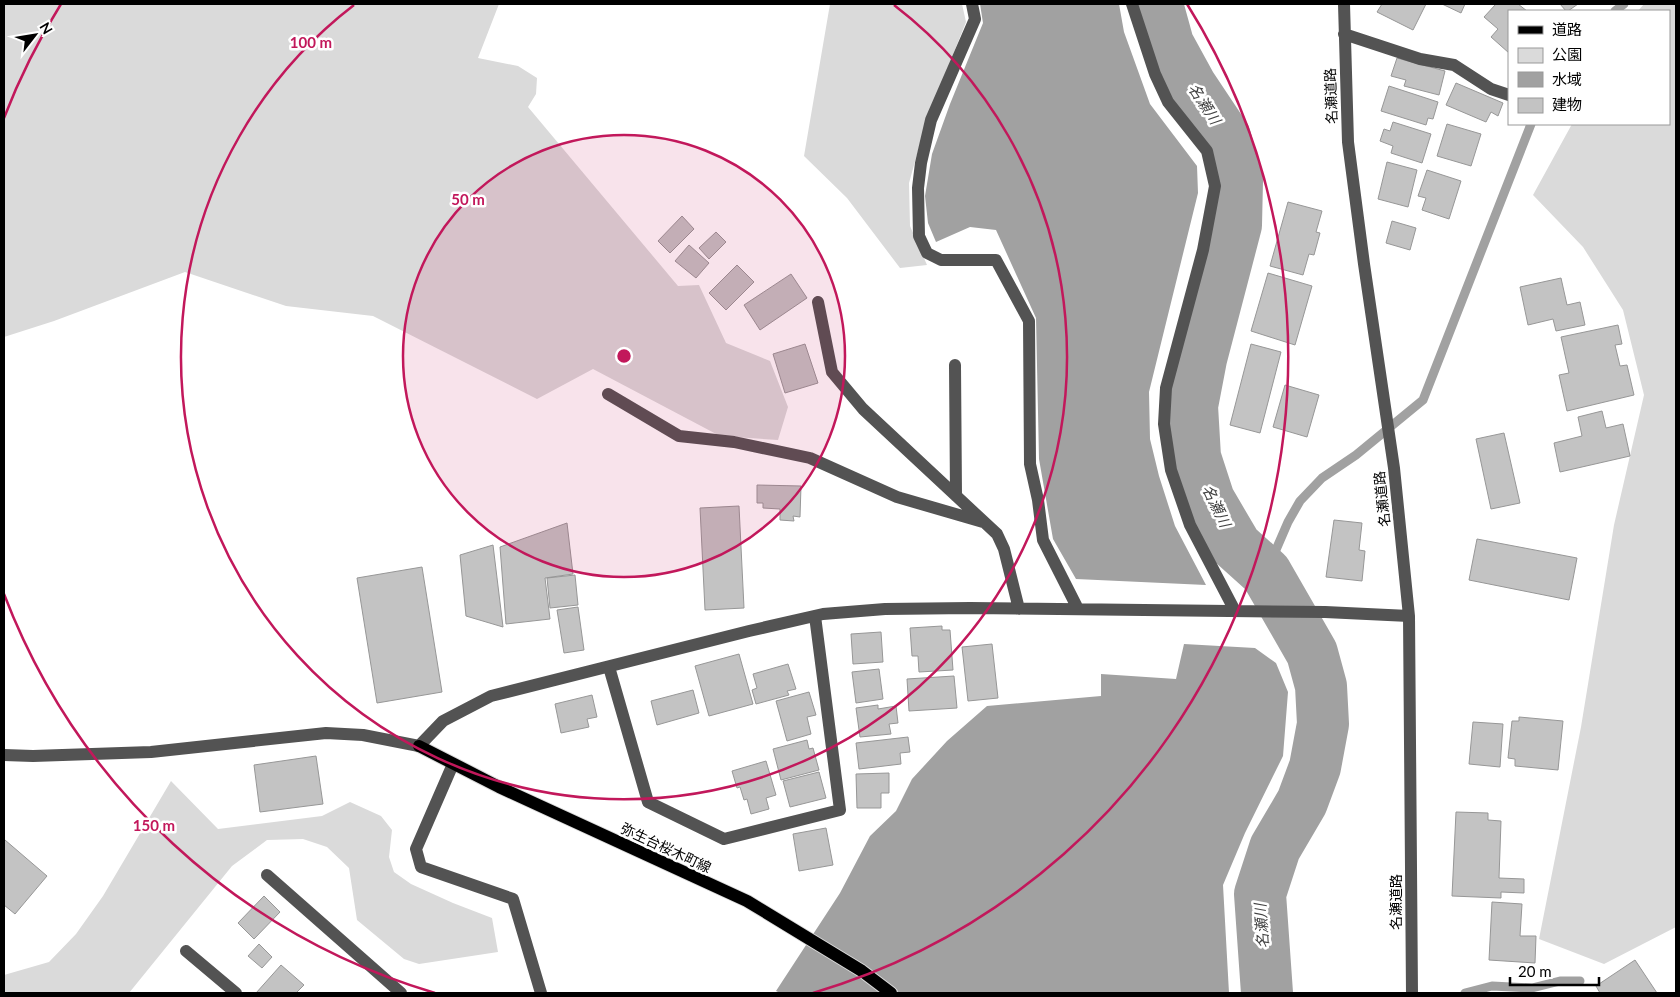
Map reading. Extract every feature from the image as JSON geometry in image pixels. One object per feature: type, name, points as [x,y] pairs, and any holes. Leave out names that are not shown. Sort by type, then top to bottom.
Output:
[{"type":"main road","name":"弥生台桜木町線","points":[[419,746],[499,787],[747,901],[862,971],[891,993]]},
{"type":"street","points":[[972,4],[974,19],[931,120],[921,163],[918,188],[919,236],[927,253],[941,260],[996,260],[1029,321],[1030,464],[1038,500],[1043,540],[1078,609]]},
{"type":"street","points":[[1132,4],[1155,74],[1168,102],[1207,151],[1215,186],[1203,250],[1166,388],[1164,424],[1171,470],[1190,525],[1235,611]]},
{"type":"street","name":"名瀬道路","points":[[1344,4],[1348,142],[1393,459],[1409,616],[1412,993]]},
{"type":"street","points":[[1344,34],[1420,59],[1454,65],[1491,89],[1508,95]]},
{"type":"street","points":[[818,302],[832,372],[863,409],[997,534],[1004,549],[1020,609]]},
{"type":"street","points":[[955,365],[956,496]]},
{"type":"street","points":[[608,394],[679,436],[734,442],[810,458],[897,497],[983,522]]},
{"type":"street","points":[[4,755],[33,756],[152,752],[326,732],[364,736],[419,746],[443,721],[491,696],[815,616],[885,609],[1325,612],[1409,616]]},
{"type":"street","points":[[609,667],[648,802],[724,839],[832,813],[840,810],[815,616]]},
{"type":"street","points":[[453,764],[416,849],[421,867],[513,899],[541,993]]},
{"type":"street","points":[[267,875],[400,993]]},
{"type":"street","points":[[186,951],[236,993]]},
{"type":"green space","points":[[4,4],[499,4],[478,58],[518,66],[537,78],[536,94],[528,107],[678,286],[699,285],[726,343],[770,361],[788,407],[778,440],[720,436],[593,369],[537,399],[373,316],[286,306],[185,272],[54,321],[4,337]]},
{"type":"green space","points":[[830,4],[962,4],[966,22],[926,122],[909,183],[910,226],[927,265],[900,268],[847,198],[804,156]]},
{"type":"green space","points":[[1644,4],[1676,4],[1676,927],[1604,964],[1539,939],[1581,727],[1614,525],[1644,395],[1623,310],[1583,247],[1533,195],[1571,125],[1670,125],[1670,10],[1639,10]]},
{"type":"green space","points":[[171,781],[218,829],[322,816],[350,802],[381,816],[392,830],[389,857],[394,872],[411,884],[492,918],[498,952],[419,964],[404,959],[357,920],[349,868],[327,847],[303,839],[267,840],[232,866],[129,993],[4,993],[4,975],[49,962],[76,934],[103,896]]},
{"type":"water","points":[[980,4],[1119,4],[1124,32],[1150,104],[1197,166],[1198,193],[1149,392],[1150,439],[1159,476],[1175,526],[1206,585],[1076,579],[1053,539],[1039,459],[1036,318],[996,230],[970,227],[936,242],[928,223],[925,196],[932,154],[983,23]]},
{"type":"water","points":[[1184,644],[1255,648],[1276,663],[1288,692],[1283,756],[1245,833],[1223,885],[1229,993],[780,993],[776,991],[840,893],[870,836],[896,811],[912,779],[947,741],[987,706],[1101,696],[1101,674],[1176,679]]},
{"type":"building","points":[[1382,4],[1426,4],[1413,30],[1377,12]]},
{"type":"building","points":[[1442,4],[1465,4],[1461,13]]},
{"type":"building","points":[[1496,4],[1518,4],[1526,10],[1508,10],[1508,52],[1491,37],[1498,29],[1484,17]]},
{"type":"building","points":[[1560,4],[1578,4],[1569,10],[1565,10]]},
{"type":"building","points":[[1397,58],[1445,71],[1439,95],[1404,86],[1406,80],[1391,76]]},
{"type":"building","points":[[1456,83],[1503,103],[1498,116],[1491,112],[1486,122],[1446,105]]},
{"type":"building","points":[[1389,86],[1438,102],[1433,119],[1428,118],[1426,125],[1381,111]]},
{"type":"building","points":[[1393,122],[1431,134],[1422,163],[1391,153],[1393,146],[1380,141],[1384,129],[1390,131]]},
{"type":"building","points":[[1447,124],[1481,134],[1471,166],[1437,156]]},
{"type":"building","points":[[1387,162],[1417,170],[1408,207],[1378,199]]},
{"type":"building","points":[[1427,170],[1461,181],[1449,219],[1422,210],[1426,198],[1418,196]]},
{"type":"building","points":[[1288,202],[1322,211],[1316,232],[1320,233],[1314,255],[1309,254],[1303,275],[1270,266]]},
{"type":"building","points":[[682,216],[694,229],[670,253],[658,241]]},
{"type":"building","points":[[1392,221],[1416,228],[1410,250],[1386,243]]},
{"type":"building","points":[[716,232],[726,242],[709,259],[699,248]]},
{"type":"building","points":[[689,245],[709,263],[696,278],[675,261]]},
{"type":"building","points":[[737,265],[754,282],[726,310],[709,293]]},
{"type":"building","points":[[1268,273],[1312,286],[1295,345],[1251,331]]},
{"type":"building","points":[[791,274],[807,298],[760,330],[744,305]]},
{"type":"building","points":[[1561,278],[1567,305],[1580,302],[1585,325],[1556,331],[1553,319],[1528,325],[1520,287]]},
{"type":"building","points":[[1618,325],[1622,344],[1615,345],[1620,366],[1627,365],[1634,395],[1567,411],[1559,375],[1569,373],[1561,337]]},
{"type":"building","points":[[805,344],[818,383],[785,393],[773,354]]},
{"type":"building","points":[[1251,344],[1281,352],[1260,433],[1230,425]]},
{"type":"building","points":[[1285,385],[1319,395],[1307,437],[1273,427]]},
{"type":"building","points":[[1602,411],[1606,428],[1623,424],[1630,456],[1560,472],[1554,443],[1582,436],[1578,417]]},
{"type":"building","points":[[1504,433],[1520,503],[1491,509],[1476,439]]},
{"type":"building","points":[[757,485],[801,486],[800,517],[793,516],[794,521],[780,520],[780,509],[763,508],[763,503],[757,503]]},
{"type":"building","points":[[739,506],[744,608],[705,610],[700,508]]},
{"type":"building","points":[[1334,520],[1362,523],[1359,550],[1365,551],[1362,581],[1326,577]]},
{"type":"building","points":[[567,523],[573,574],[545,578],[550,619],[506,624],[500,547]]},
{"type":"building","points":[[1477,539],[1577,558],[1569,600],[1469,580]]},
{"type":"building","points":[[493,545],[503,627],[466,616],[460,555]]},
{"type":"building","points":[[422,567],[442,692],[377,703],[357,578]]},
{"type":"building","points":[[575,575],[578,605],[550,608],[547,578]]},
{"type":"building","points":[[578,607],[584,650],[564,653],[557,610]]},
{"type":"building","points":[[942,626],[942,630],[950,630],[953,670],[919,672],[918,656],[912,656],[910,628]]},
{"type":"building","points":[[881,632],[883,662],[853,664],[851,634]]},
{"type":"building","points":[[992,644],[998,698],[968,701],[962,647]]},
{"type":"building","points":[[739,654],[753,704],[709,716],[695,666]]},
{"type":"building","points":[[788,664],[796,689],[787,691],[789,695],[756,704],[752,690],[757,688],[753,674]]},
{"type":"building","points":[[879,669],[883,699],[856,703],[852,672]]},
{"type":"building","points":[[954,676],[957,708],[909,711],[907,679]]},
{"type":"building","points":[[693,690],[699,713],[657,725],[651,701]]},
{"type":"building","points":[[809,692],[816,715],[807,717],[811,734],[787,741],[776,701]]},
{"type":"building","points":[[592,695],[597,717],[587,719],[589,727],[561,733],[555,704]]},
{"type":"building","points":[[878,705],[878,709],[896,706],[898,723],[889,724],[891,734],[860,737],[856,708]]},
{"type":"building","points":[[1519,717],[1563,721],[1558,770],[1515,766],[1515,759],[1508,758],[1512,721],[1519,721]]},
{"type":"building","points":[[1473,722],[1503,724],[1500,767],[1469,764]]},
{"type":"building","points":[[908,737],[910,752],[900,753],[901,764],[859,769],[856,743]]},
{"type":"building","points":[[807,740],[809,749],[813,748],[819,770],[781,780],[773,749]]},
{"type":"building","points":[[316,756],[323,804],[260,812],[254,765]]},
{"type":"building","points":[[766,761],[776,795],[766,798],[769,809],[751,814],[747,799],[744,800],[740,787],[737,788],[732,771]]},
{"type":"building","points":[[819,772],[826,798],[790,807],[783,781]]},
{"type":"building","points":[[889,773],[889,793],[881,793],[881,808],[857,808],[856,774]]},
{"type":"building","points":[[1456,812],[1488,813],[1488,820],[1501,821],[1499,878],[1524,879],[1524,893],[1501,892],[1501,898],[1452,896]]},
{"type":"building","points":[[826,828],[833,865],[799,871],[793,834]]},
{"type":"building","points":[[5,840],[47,876],[15,914],[4,905]]},
{"type":"building","points":[[264,896],[280,912],[254,939],[238,923]]},
{"type":"building","points":[[1492,902],[1522,904],[1520,936],[1536,936],[1535,963],[1489,960]]},
{"type":"building","points":[[259,944],[272,957],[262,968],[248,956]]},
{"type":"building","points":[[1635,960],[1657,993],[1600,993],[1596,986]]},
{"type":"building","points":[[281,965],[304,985],[296,993],[256,993]]},
{"type":"waterway","name":"名瀬川","points":[[1157,4],[1168,44],[1191,86],[1225,137],[1237,181],[1236,225],[1201,359],[1192,406],[1195,457],[1209,500],[1236,546],[1266,573],[1312,653],[1321,686],[1323,724],[1315,767],[1302,802],[1275,848],[1260,894],[1267,993]]},
{"type":"waterway","points":[[1616,10],[1624,4]]},
{"type":"waterway","points":[[1266,573],[1288,522],[1300,501],[1322,478],[1356,455],[1423,400],[1531,125]]},
{"type":"waterway","points":[[1465,993],[1492,986],[1532,988],[1560,981],[1580,981]]}]
